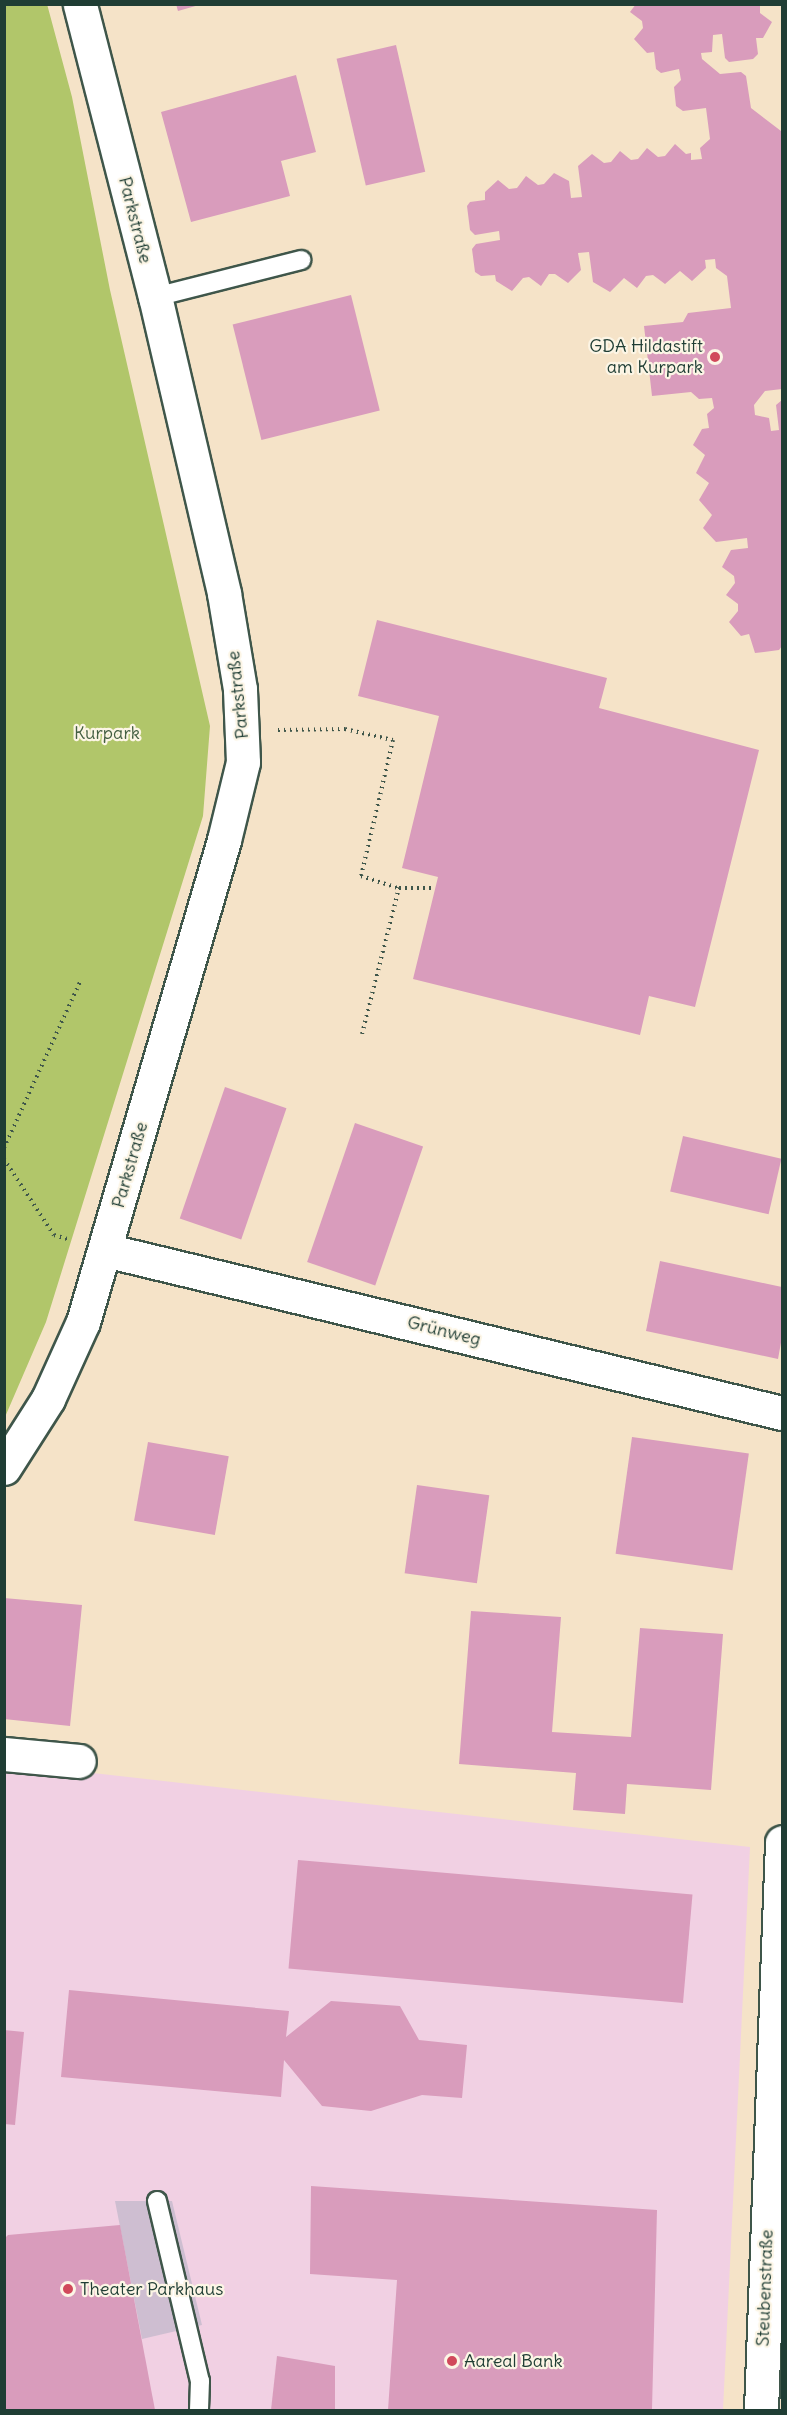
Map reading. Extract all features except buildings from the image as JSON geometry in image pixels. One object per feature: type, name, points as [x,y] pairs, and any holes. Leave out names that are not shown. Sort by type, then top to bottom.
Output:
[{"type":"street","name":"Parkstraße","points":[[4,1468],[48,1399],[83,1322],[224,840],[243,762],[244,730],[224,593],[155,297],[80,4]]},
{"type":"street","name":"Grünweg","points":[[105,1250],[783,1413]]},
{"type":"street","points":[[4,1754],[79,1761]]},
{"type":"street","name":"Steubenstraße","points":[[761,2410],[783,1842]]},
{"type":"lane","points":[[155,297],[301,260]]},
{"type":"lane","points":[[157,2201],[200,2381],[199,2410]]},
{"type":"path","points":[[244,730],[345,729],[393,740],[362,876],[399,888],[435,888]]},
{"type":"path","points":[[362,1034],[399,888]]},
{"type":"path","points":[[4,1148],[81,980]]},
{"type":"path","points":[[4,1159],[54,1235],[105,1250]]},
{"type":"shaded area","points":[[4,1763],[750,1847],[723,2410],[5,2410]]},
{"type":"shaded area","points":[[115,2201],[172,2201],[202,2325],[142,2339]]},
{"type":"green space","name":"Kurpark","points":[[47,4],[72,97],[110,290],[210,726],[203,816],[46,1322],[5,1417],[4,5]]},
{"type":"place","name":"GDA Hildastift am Kurpark","points":[[715,357]]},
{"type":"place","name":"Theater Parkhaus","points":[[68,2289]]},
{"type":"place","name":"Aareal Bank","points":[[452,2361]]}]
